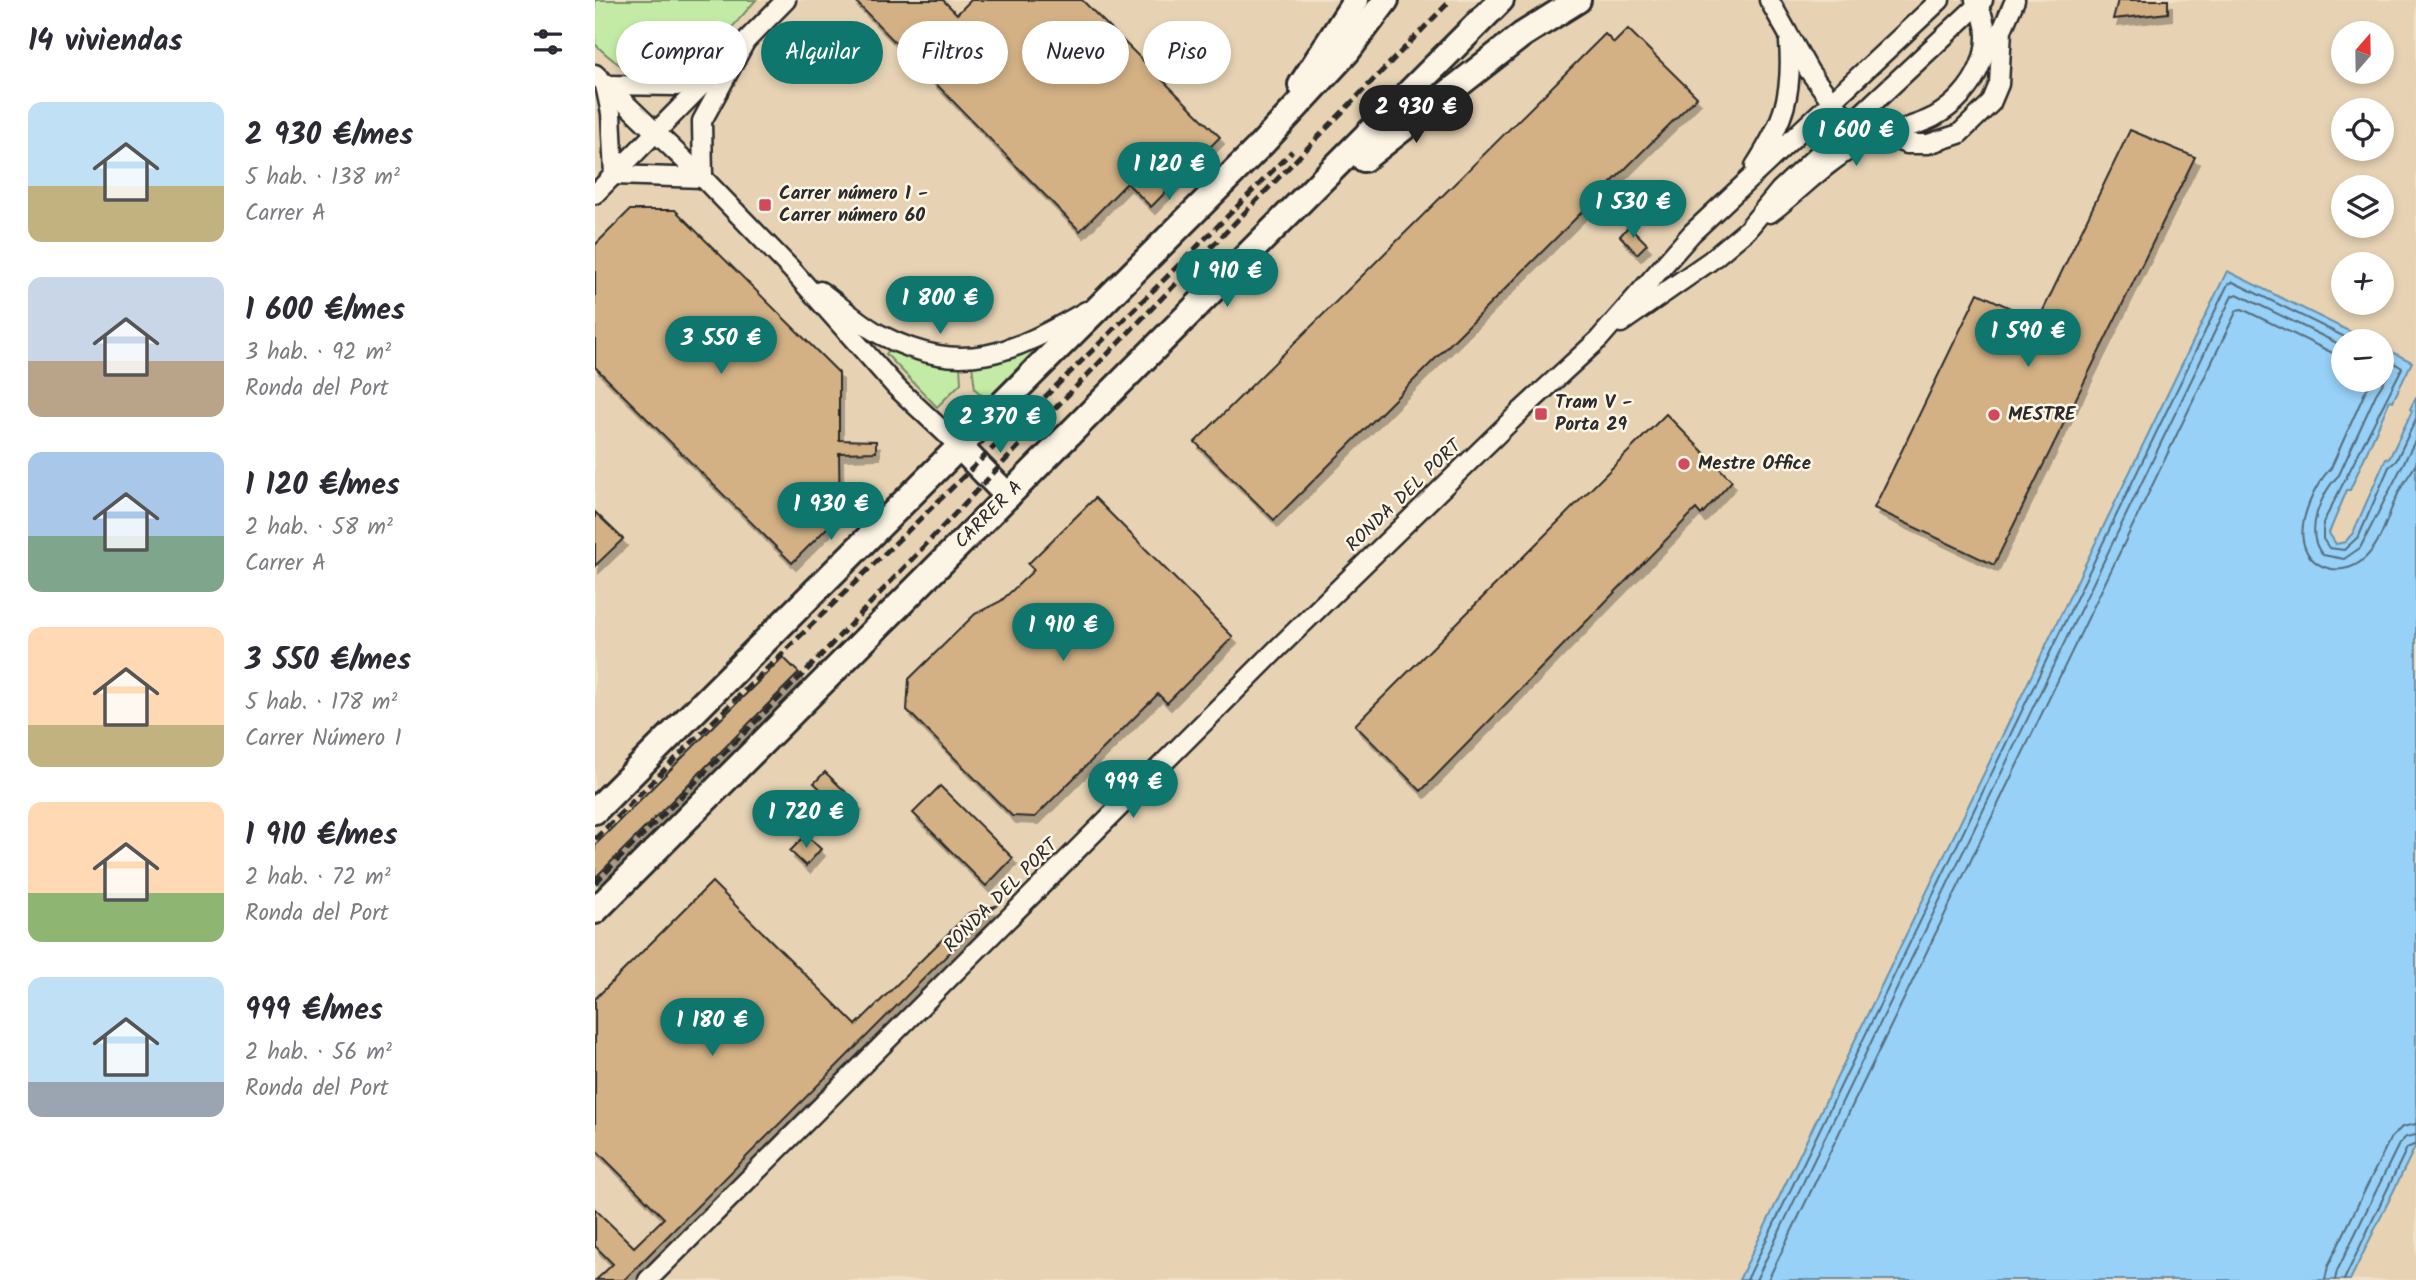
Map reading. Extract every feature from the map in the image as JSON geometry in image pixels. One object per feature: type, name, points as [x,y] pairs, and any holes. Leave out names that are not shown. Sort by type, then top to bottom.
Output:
[{"type":"main road","points":[[1261,145],[1356,0]]},
{"type":"main road","points":[[595,811],[1099,304],[1261,145],[1347,52],[1386,0]]},
{"type":"main road","name":"CARRER A","points":[[595,911],[1501,0]]},
{"type":"main road","points":[[1238,266],[1393,134],[1522,35],[1578,0]]},
{"type":"main road","points":[[959,446],[1008,496]]},
{"type":"street","points":[[747,40],[786,0]]},
{"type":"street","points":[[1769,0],[1832,102],[1853,124],[1907,144],[1928,144],[1959,134],[1991,103],[1999,84],[2003,30],[2015,0]]},
{"type":"street","name":"RONDA DEL PORT","points":[[648,1280],[1277,649],[1522,410],[1599,340],[1692,233],[1940,0]]},
{"type":"street","points":[[1747,230],[1838,157],[1878,135],[1933,117],[1967,88],[1979,70],[1986,49],[1984,17],[1979,1]]},
{"type":"street","name":"RONDA DEL PORT","points":[[1599,340],[1710,261],[1747,230],[1780,190],[1853,124],[1979,1]]},
{"type":"street","points":[[1740,189],[1775,135],[1783,116],[1791,82],[1788,34]]},
{"type":"street","points":[[600,79],[703,178],[792,270],[895,387],[959,446]]},
{"type":"street","points":[[600,79],[611,113],[614,175]]},
{"type":"street","points":[[655,84],[680,84]]},
{"type":"street","points":[[595,194],[704,84]]},
{"type":"street","points":[[703,178],[702,121],[722,84]]},
{"type":"street","points":[[614,175],[703,178]]},
{"type":"street","points":[[792,270],[879,335],[923,353],[944,357],[1004,352],[1029,343],[1099,304]]},
{"type":"shaded area","points":[[595,0],[2416,0],[2416,397],[2410,409],[2412,411],[2389,459],[2386,459],[2353,533],[2345,542],[2333,543],[2329,526],[2412,362],[2394,353],[2394,329],[2344,329],[2227,272],[1739,1280],[595,1280]]},
{"type":"shaded area","points":[[2416,1145],[2416,1280],[2350,1280]]},
{"type":"green space","points":[[595,0],[756,0],[738,21],[616,21],[616,61],[595,44]]},
{"type":"green space","points":[[890,349],[960,365],[961,383],[937,407],[886,354]]},
{"type":"green space","points":[[1030,351],[1032,353],[987,400],[975,389],[972,365]]},
{"type":"water","points":[[2227,271],[2345,329],[2331,329],[2331,392],[2394,392],[2394,353],[2412,362],[2393,401],[2390,400],[2329,533],[2336,544],[2345,542],[2353,533],[2386,458],[2389,459],[2412,411],[2410,409],[2416,397],[2416,1145],[2350,1280],[1739,1280]]},
{"type":"building","points":[[854,0],[943,0],[957,14],[971,0],[1082,0],[1103,21],[1022,21],[1022,84],[1129,84],[1129,47],[1143,61],[1143,84],[1167,84],[1220,137],[1151,207],[1127,183],[1080,231],[936,84],[1008,84],[1008,21],[897,21],[897,44],[883,30],[883,21],[875,21]]},
{"type":"building","points":[[2118,0],[2168,0],[2168,13],[2113,19]]},
{"type":"building","points":[[1628,29],[1697,97],[1274,520],[1195,442],[1605,34],[1614,43]]},
{"type":"building","name":"MESTRE","points":[[2130,130],[2195,157],[1994,565],[1874,508],[1978,293],[2038,321]]},
{"type":"building","points":[[630,210],[675,210],[839,373],[839,440],[876,441],[876,452],[839,453],[840,515],[792,563],[595,367],[595,245]]},
{"type":"building","points":[[1629,226],[1647,244],[1637,254],[1620,236]]},
{"type":"building","points":[[1666,414],[1732,481],[1701,515],[1696,509],[1421,791],[1355,725]]},
{"type":"building","points":[[1095,498],[1233,637],[1167,703],[1158,694],[1035,817],[1012,816],[907,710],[909,679],[975,614],[1001,601],[1034,570],[1028,564]]},
{"type":"building","points":[[595,512],[623,539],[595,566]]},
{"type":"building","points":[[783,657],[799,673],[595,878],[595,845]]},
{"type":"building","points":[[825,772],[858,804],[847,815],[814,783]]},
{"type":"building","points":[[940,786],[1013,858],[986,886],[913,813]]},
{"type":"building","points":[[806,835],[821,849],[806,866],[790,851]]},
{"type":"building","points":[[712,882],[856,1025],[969,913],[996,906],[624,1280],[596,1280],[613,1264],[595,1246],[595,1209],[634,1247],[664,1218],[595,1149],[595,999]]},
{"type":"railway","points":[[595,883],[810,667],[1035,429],[1450,1]]},
{"type":"railway","points":[[595,839],[1292,151]]},
{"type":"place","name":"Carrer número 1 - Carrer número 60","points":[[765,205]]},
{"type":"place","name":"Tram V - Porta 29","points":[[1541,414]]},
{"type":"place","name":"MESTRE","points":[[1994,415]]},
{"type":"place","name":"Mestre Office","points":[[1684,464]]}]
